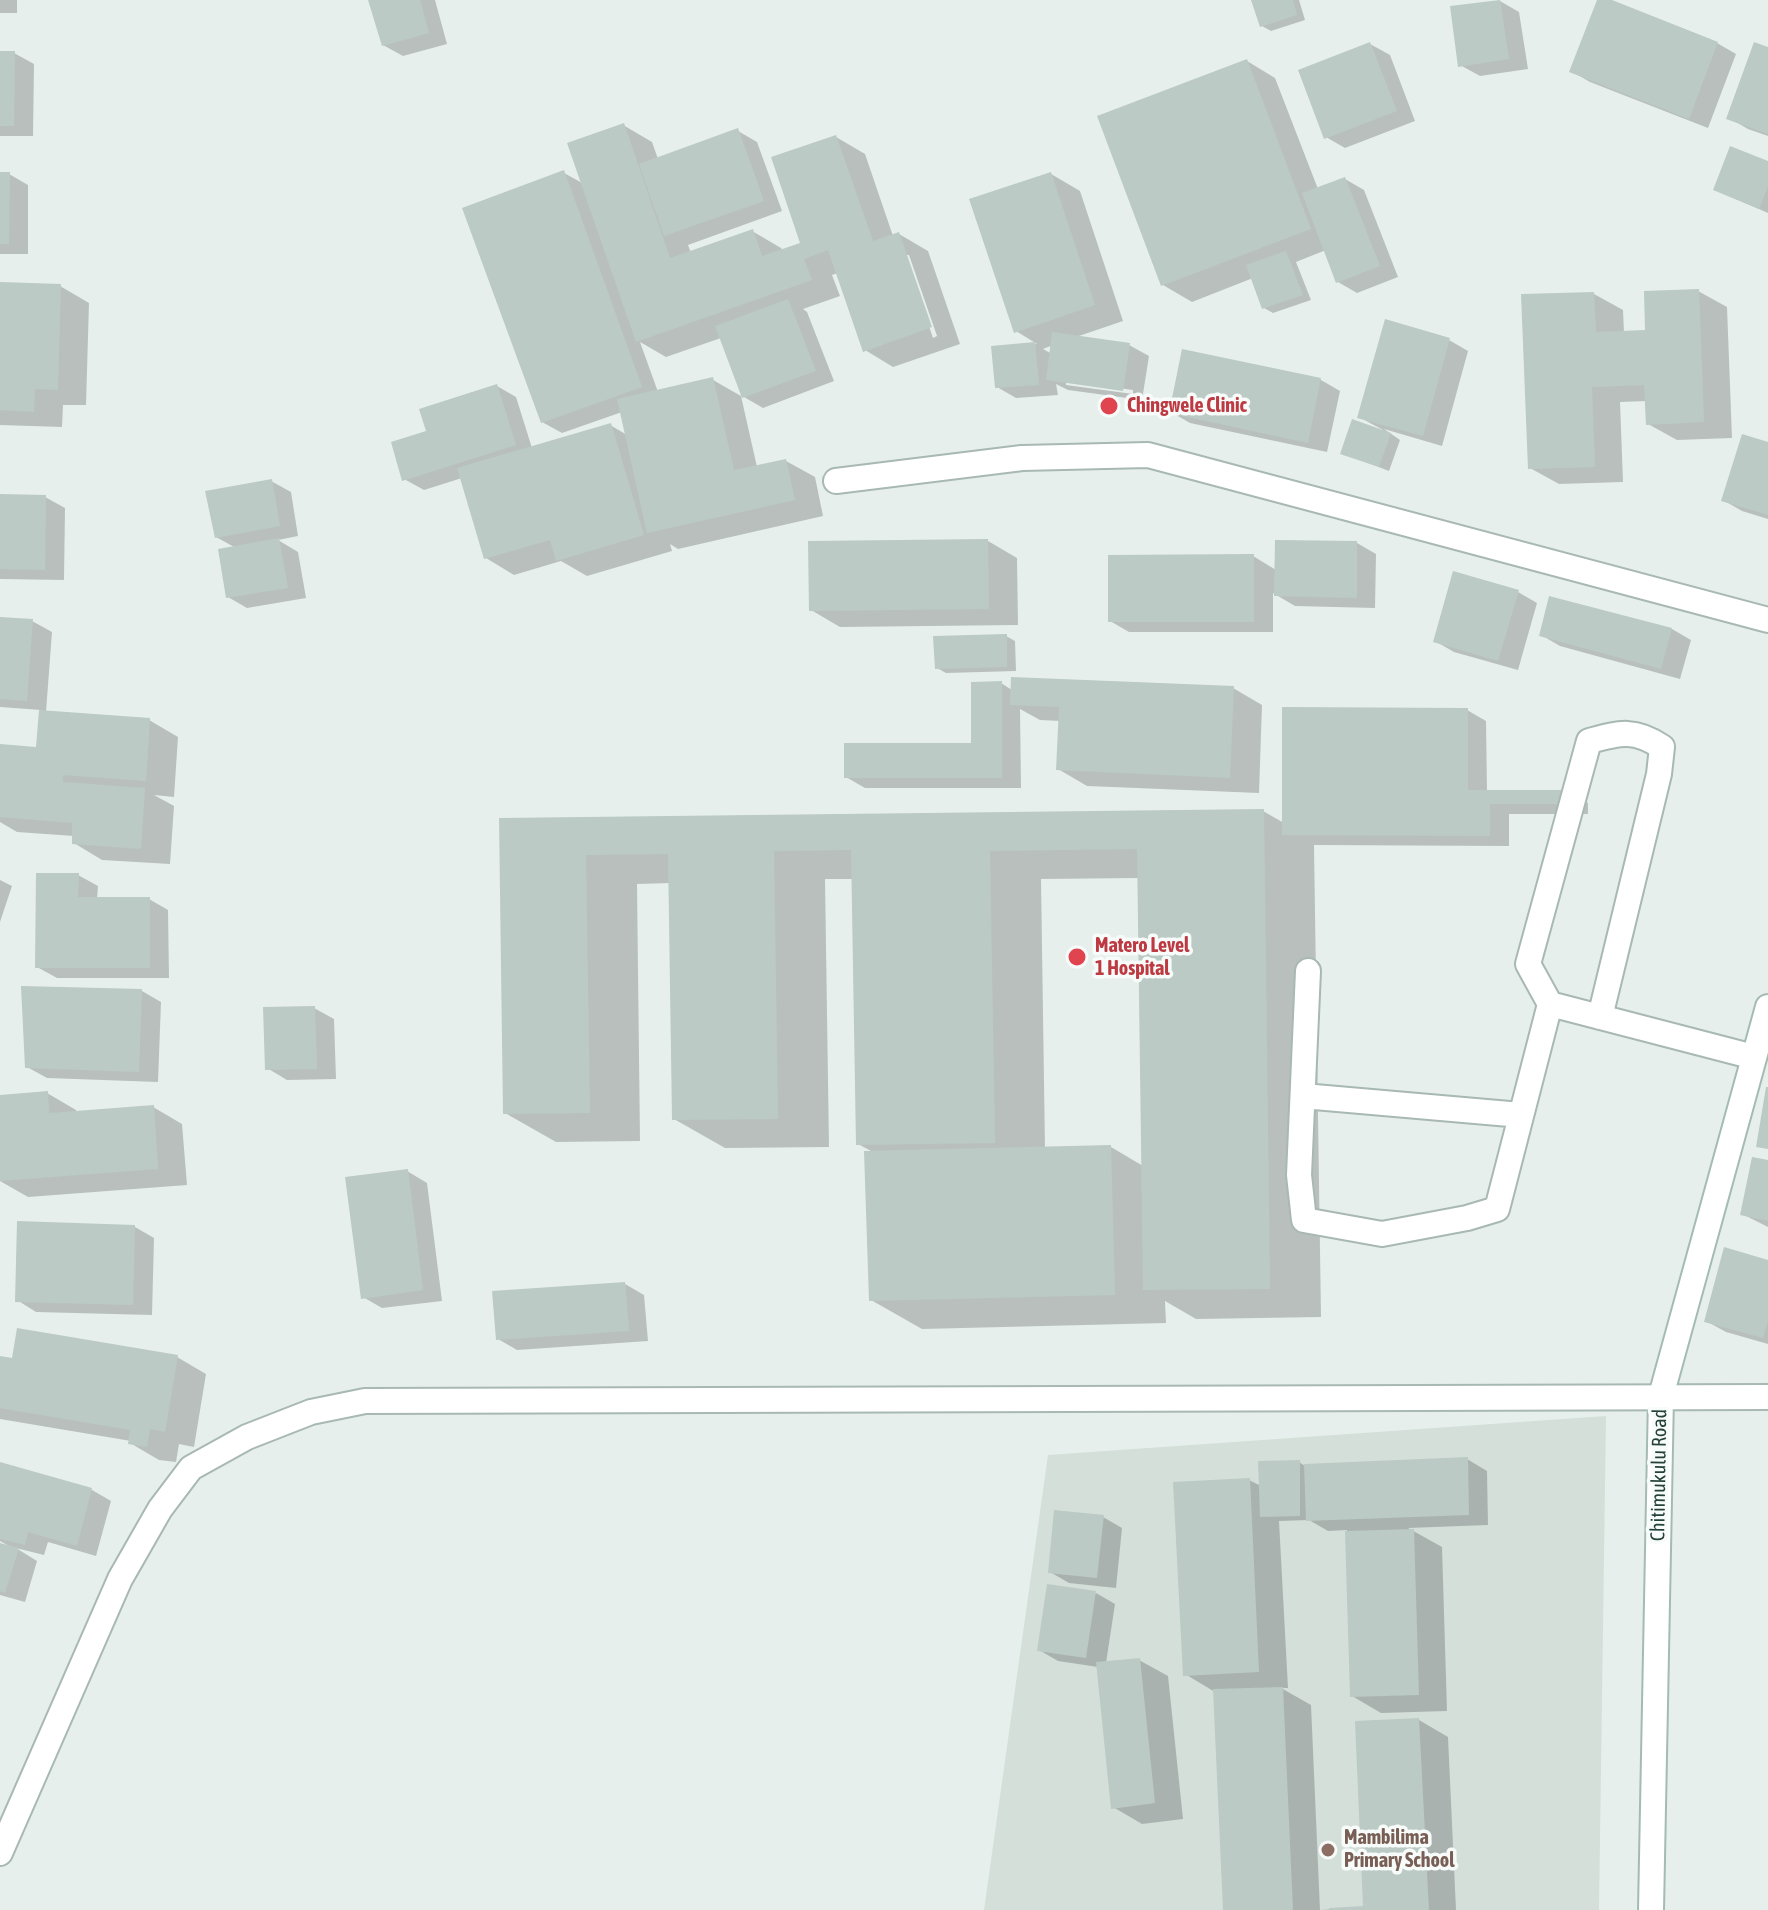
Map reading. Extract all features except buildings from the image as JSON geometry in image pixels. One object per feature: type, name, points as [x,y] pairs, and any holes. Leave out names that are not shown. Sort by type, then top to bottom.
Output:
[{"type":"street","points":[[836,481],[1022,458],[1148,455],[1768,620]]},
{"type":"street","points":[[1308,971],[1299,1175],[1304,1220],[1382,1234],[1467,1218],[1497,1209],[1550,1004],[1528,964],[1589,741],[1621,732],[1646,736],[1662,747],[1659,774],[1600,1017]]},
{"type":"street","points":[[1550,1004],[1754,1057]]},
{"type":"street","name":"Chitimukulu Road","points":[[1651,1910],[1661,1396],[1768,1007]]},
{"type":"street","points":[[1303,1096],[1521,1115]]},
{"type":"street","points":[[0,1853],[120,1579],[160,1509],[191,1468],[247,1437],[311,1412],[365,1401],[1768,1397]]},
{"type":"shaded area","points":[[1606,1416],[1599,1910],[984,1910],[1048,1455]]},
{"type":"place","name":"Chingwele Clinic","points":[[1109,406]]},
{"type":"place","name":"Matero Level 1 Hospital","points":[[1077,957]]},
{"type":"place","name":"Mambilima Primary School","points":[[1328,1850]]}]
